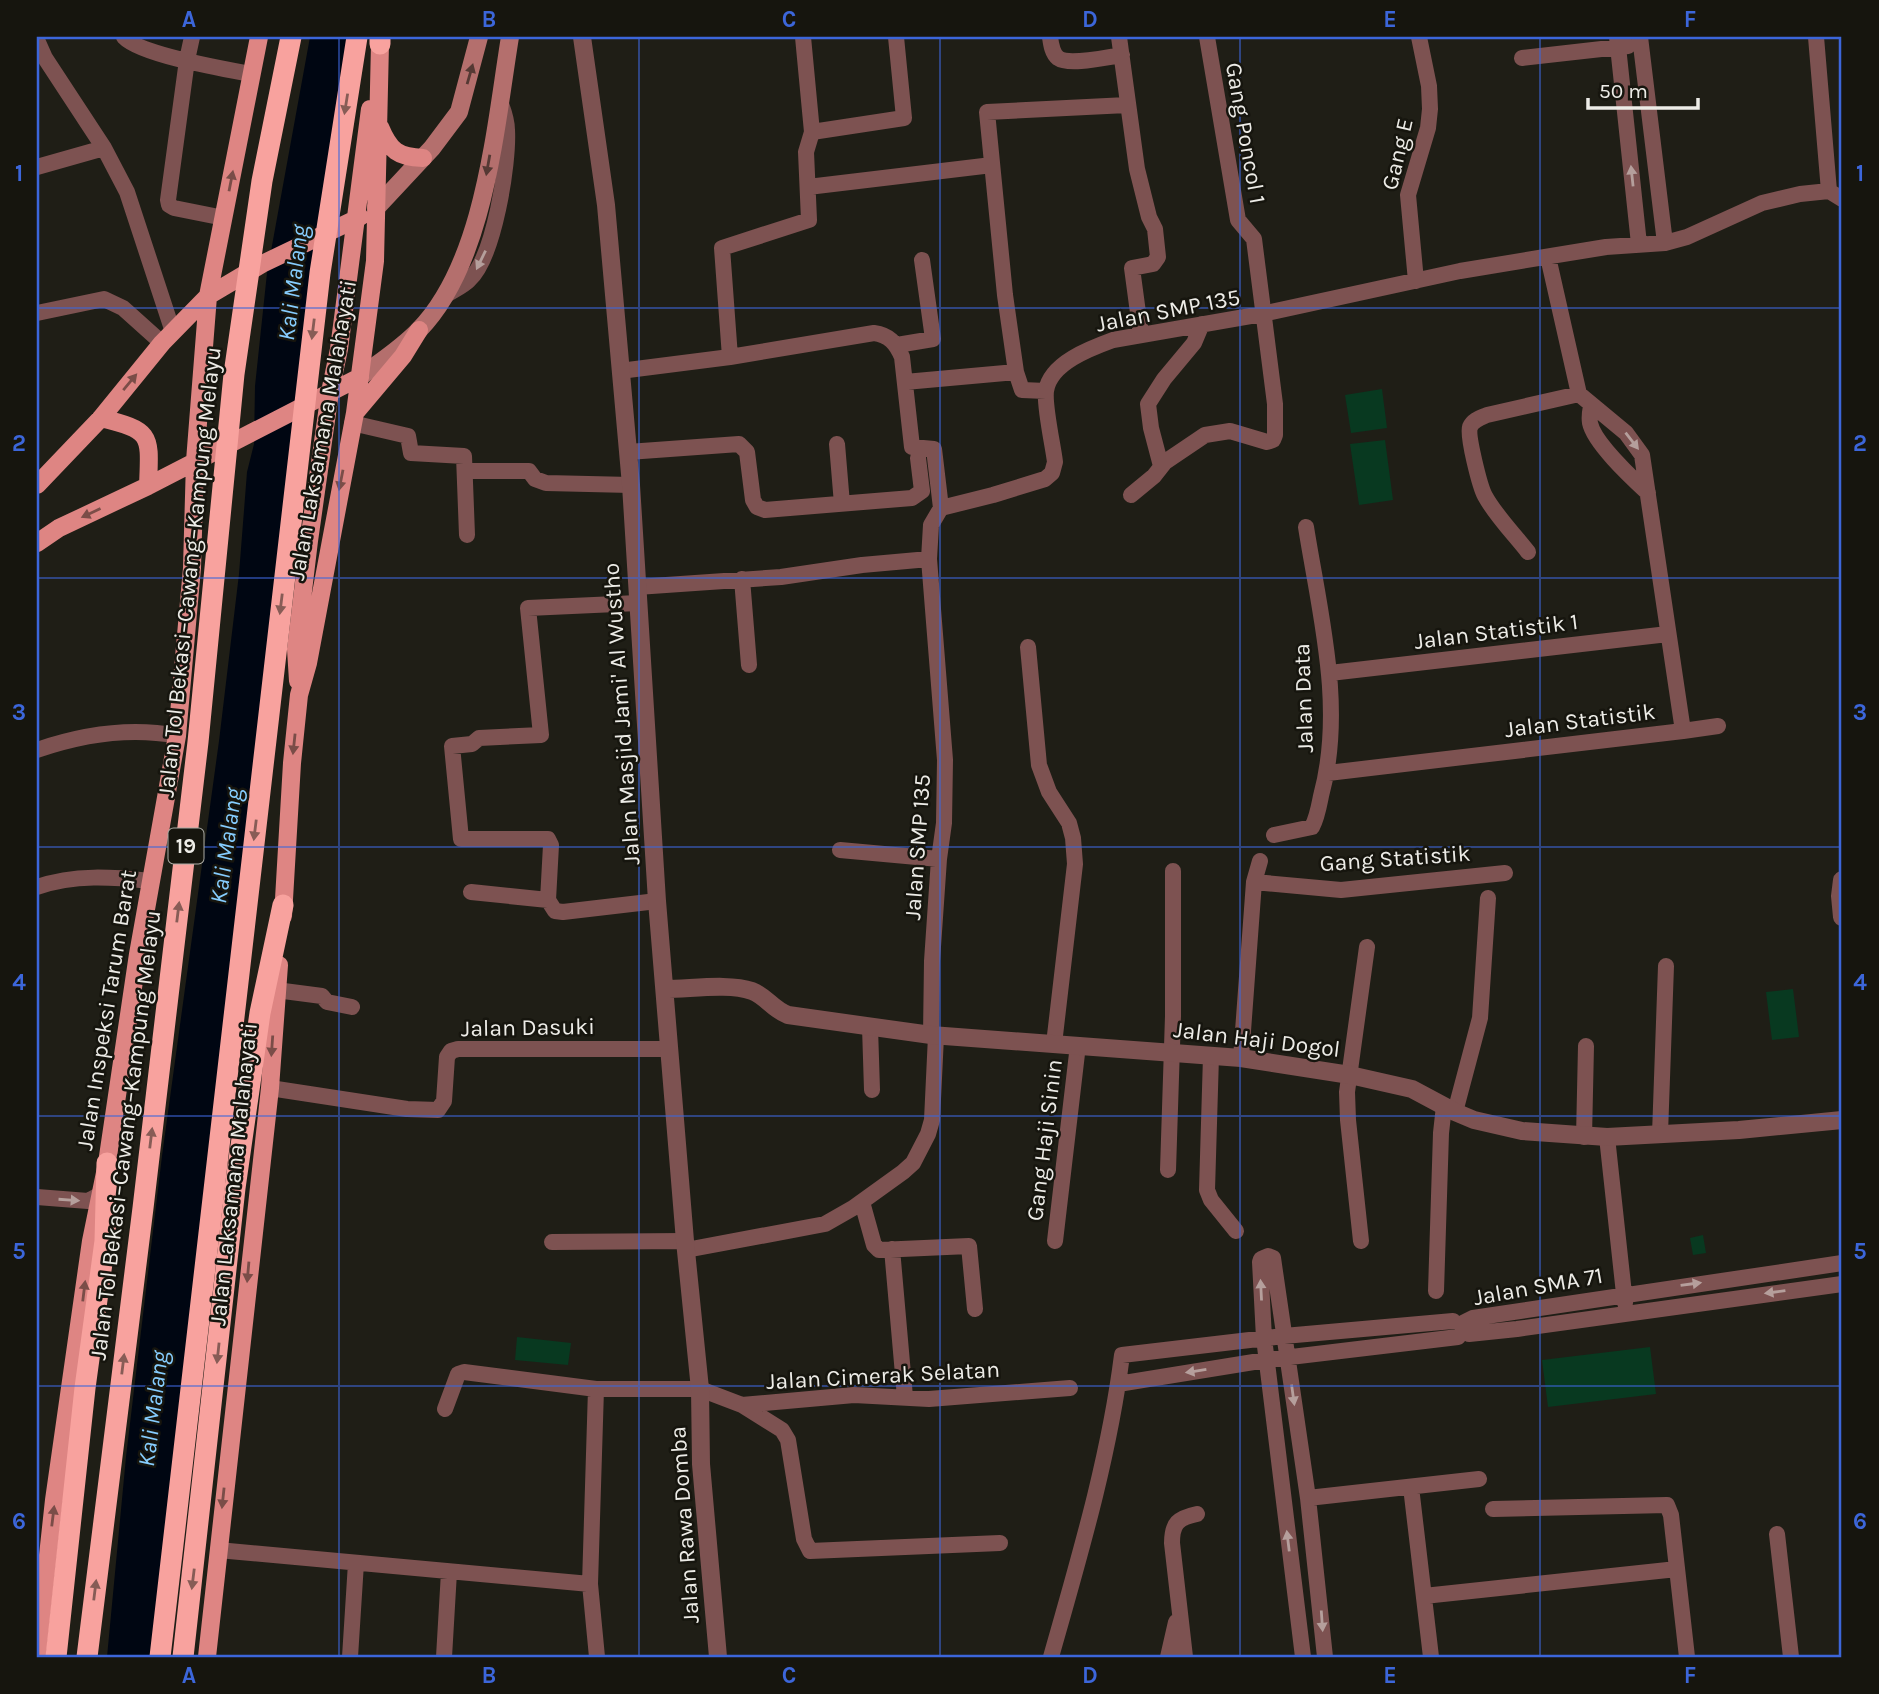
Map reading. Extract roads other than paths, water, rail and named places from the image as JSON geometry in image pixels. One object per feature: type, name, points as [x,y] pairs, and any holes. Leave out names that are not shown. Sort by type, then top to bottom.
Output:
[{"type":"highway","name":"Jalan Tol Bekasi–Cawang–Kampung Melayu","points":[[86,1657],[198,742],[234,374],[262,181],[291,37]]},
{"type":"highway","points":[[160,1657],[320,273],[356,37]]},
{"type":"highway","points":[[183,1657],[235,1188],[260,1013],[283,905]]},
{"type":"highway","points":[[57,1657],[85,1388],[105,1241],[107,1163]]},
{"type":"main road","name":"Jalan Inspeksi Tarum Barat","points":[[37,1657],[54,1500],[99,1195],[107,1163],[138,954],[177,736],[192,568],[195,461],[208,296],[259,37]]},
{"type":"main road","points":[[37,485],[101,418],[168,338],[208,296],[262,264],[376,208],[423,158],[459,112],[479,37]]},
{"type":"main road","points":[[354,418],[403,356],[446,295],[463,264],[486,174],[510,37]]},
{"type":"main road","name":"Jalan Laksamana Malahayati","points":[[299,695],[308,663],[354,418],[375,261],[381,39]]},
{"type":"main road","name":"Jalan Laksamana Malahayati","points":[[206,1657],[270,1088],[299,695],[296,649],[323,396],[339,349],[354,220],[381,39]]},
{"type":"main road","points":[[379,124],[386,141],[395,151],[407,157],[423,158]]},
{"type":"main road","points":[[37,543],[59,528],[250,435],[360,377],[392,355],[419,330]]},
{"type":"main road","points":[[101,418],[135,427],[146,436],[150,450],[148,486]]},
{"type":"street","points":[[124,37],[131,44],[251,74]]},
{"type":"street","points":[[192,37],[168,200],[169,205],[174,208],[224,218]]},
{"type":"street","name":"Jalan Masjid Jami' Al Wustho","points":[[582,37],[606,205],[631,485],[657,901],[700,1390]]},
{"type":"street","points":[[730,357],[722,248],[809,220],[806,152],[812,132],[803,37]]},
{"type":"street","points":[[812,132],[904,118],[896,37]]},
{"type":"street","points":[[1050,37],[1055,55],[1061,60],[1071,62],[1122,55]]},
{"type":"street","points":[[1119,37],[1142,192],[1154,229],[1158,257],[1153,264],[1132,268],[1141,335]]},
{"type":"street","name":"Gang Poncol 1","points":[[1161,466],[1195,441],[1218,431],[1238,433],[1258,441],[1270,441],[1274,438],[1275,404],[1254,239],[1238,220],[1207,37]]},
{"type":"street","name":"Gang E","points":[[1416,281],[1408,195],[1428,128],[1430,109],[1429,86],[1419,37]]},
{"type":"street","points":[[1816,37],[1835,195]]},
{"type":"street","points":[[37,40],[45,58],[104,148],[127,192],[168,338]]},
{"type":"street","points":[[1522,58],[1618,42],[1640,41],[1665,243]]},
{"type":"street","points":[[1618,42],[1639,244]]},
{"type":"street","points":[[620,371],[730,357],[874,333],[884,334],[897,345],[902,357],[912,447],[934,449],[941,508],[1045,479],[1052,473],[1055,462],[1046,391],[1022,390],[1016,372],[1004,295],[988,112],[1128,105]]},
{"type":"street","points":[[37,167],[104,148]]},
{"type":"street","points":[[807,187],[992,165]]},
{"type":"street","name":"Jalan SMP 135","points":[[1046,391],[1055,372],[1090,348],[1114,340],[1262,314],[1460,271],[1606,247],[1665,243],[1687,237],[1762,203],[1808,192],[1835,195]]},
{"type":"street","points":[[1548,257],[1590,425],[1594,434],[1625,471],[1648,493]]},
{"type":"street","points":[[897,345],[933,339],[922,260]]},
{"type":"street","points":[[37,313],[104,299],[123,308],[168,338]]},
{"type":"street","points":[[1131,495],[1154,476],[1161,466],[1148,404],[1164,379],[1194,343],[1202,324]]},
{"type":"street","points":[[905,382],[1016,372]]},
{"type":"street","points":[[1528,552],[1484,494],[1469,432],[1471,425],[1487,415],[1585,400]]},
{"type":"street","name":"Jalan Statistik","points":[[1328,773],[1683,731],[1642,455],[1608,416],[1585,400]]},
{"type":"street","points":[[354,418],[408,436],[411,453],[464,456],[467,536]]},
{"type":"street","points":[[837,443],[842,504]]},
{"type":"street","points":[[628,453],[739,444],[747,452],[753,500],[757,507],[765,510],[917,496],[922,491],[918,458]]},
{"type":"street","points":[[466,471],[529,471],[535,479],[546,483],[631,485]]},
{"type":"street","name":"Jalan SMP 135","points":[[552,1242],[686,1246],[825,1224],[862,1202],[913,1163],[932,1120],[932,961],[944,823],[945,760],[929,559],[930,525],[941,508]]},
{"type":"street","name":"Jalan Data","points":[[1274,835],[1312,827],[1328,773],[1331,735],[1330,673],[1306,527]]},
{"type":"street","points":[[657,901],[555,911],[548,900],[551,845],[548,839],[461,839],[452,746],[472,744],[479,738],[541,735],[528,608],[742,579],[781,577],[862,565],[929,559]]},
{"type":"street","points":[[742,579],[749,665]]},
{"type":"street","name":"Jalan Statistik 1","points":[[1330,673],[1668,634]]},
{"type":"street","points":[[1028,647],[1039,765],[1049,792],[1063,811],[1073,838],[1075,864],[1054,1044]]},
{"type":"street","points":[[1683,731],[1718,726]]},
{"type":"street","points":[[37,750],[125,732],[156,732],[177,736]]},
{"type":"street","points":[[840,850],[939,859]]},
{"type":"street","points":[[1241,1058],[1254,883],[1260,861]]},
{"type":"street","points":[[1168,1170],[1173,871]]},
{"type":"street","name":"Gang Statistik","points":[[1254,883],[1341,890],[1505,873]]},
{"type":"street","points":[[37,887],[78,878],[105,876],[151,881]]},
{"type":"street","points":[[1842,880],[1842,917]]},
{"type":"street","points":[[471,892],[548,900]]},
{"type":"street","points":[[1436,1291],[1440,1156],[1450,1109],[1480,1018],[1488,898]]},
{"type":"street","points":[[1361,1241],[1348,1120],[1350,1075],[1367,947]]},
{"type":"street","points":[[1660,1134],[1666,967]]},
{"type":"street","name":"Jalan Haji Dogol","points":[[665,989],[740,988],[761,995],[776,1010],[788,1015],[870,1027],[934,1035],[1241,1058],[1350,1075],[1412,1089],[1474,1120],[1522,1131],[1607,1137],[1739,1130],[1842,1120]]},
{"type":"street","points":[[276,990],[322,996],[327,1002],[352,1007]]},
{"type":"street","points":[[870,1027],[872,1090]]},
{"type":"street","name":"Gang Haji Sinin","points":[[1055,1241],[1078,1045]]},
{"type":"street","points":[[1584,1137],[1586,1046]]},
{"type":"street","name":"Jalan Dasuki","points":[[270,1088],[432,1110],[442,1107],[447,1057],[451,1051],[458,1049],[669,1049]]},
{"type":"street","points":[[1211,1056],[1207,1190],[1211,1200],[1236,1231]]},
{"type":"street","points":[[1607,1137],[1626,1313]]},
{"type":"street","points":[[37,1197],[88,1201],[99,1195]]},
{"type":"street","points":[[862,1202],[876,1248],[970,1245],[975,1309]]},
{"type":"street","points":[[892,1249],[905,1398]]},
{"type":"street","points":[[1303,1657],[1264,1338],[1259,1262],[1268,1256],[1273,1258],[1308,1498],[1325,1657]]},
{"type":"street","name":"Jalan SMA 71","points":[[1842,1263],[1473,1318],[1464,1323],[1462,1331],[1469,1334],[1480,1333],[1842,1284]]},
{"type":"street","points":[[1812,1266],[1815,1287]]},
{"type":"street","name":"Jalan SMA 71","points":[[1455,1329],[1118,1384],[1122,1355],[1284,1336],[1455,1329]]},
{"type":"street","name":"Jalan Cimerak Selatan","points":[[445,1409],[458,1374],[464,1372],[596,1389],[700,1390],[742,1405],[854,1395],[929,1399],[1070,1388]]},
{"type":"street","points":[[1051,1657],[1088,1526],[1118,1384]]},
{"type":"street","points":[[596,1389],[590,1584],[597,1657]]},
{"type":"street","name":"Jalan Rawa Domba","points":[[700,1390],[701,1464],[718,1657]]},
{"type":"street","points":[[742,1405],[782,1430],[788,1440],[804,1539],[810,1551],[1000,1543]]},
{"type":"street","points":[[1308,1498],[1479,1479]]},
{"type":"street","points":[[1411,1487],[1431,1657]]},
{"type":"street","points":[[1493,1509],[1667,1505],[1671,1515],[1687,1657]]},
{"type":"street","points":[[1185,1657],[1173,1528],[1183,1517],[1197,1514]]},
{"type":"street","points":[[1777,1534],[1789,1657]]},
{"type":"street","points":[[218,1550],[590,1584]]},
{"type":"street","points":[[350,1657],[356,1563]]},
{"type":"street","points":[[1424,1596],[1677,1569]]},
{"type":"street","points":[[444,1657],[449,1572]]},
{"type":"street","points":[[1168,1657],[1179,1609]]},
{"type":"water","name":"Kali Malang","points":[[310,37],[357,37],[161,1657],[107,1657],[126,1457],[162,1156],[239,574],[247,472],[254,444],[255,386],[267,273]]}]
